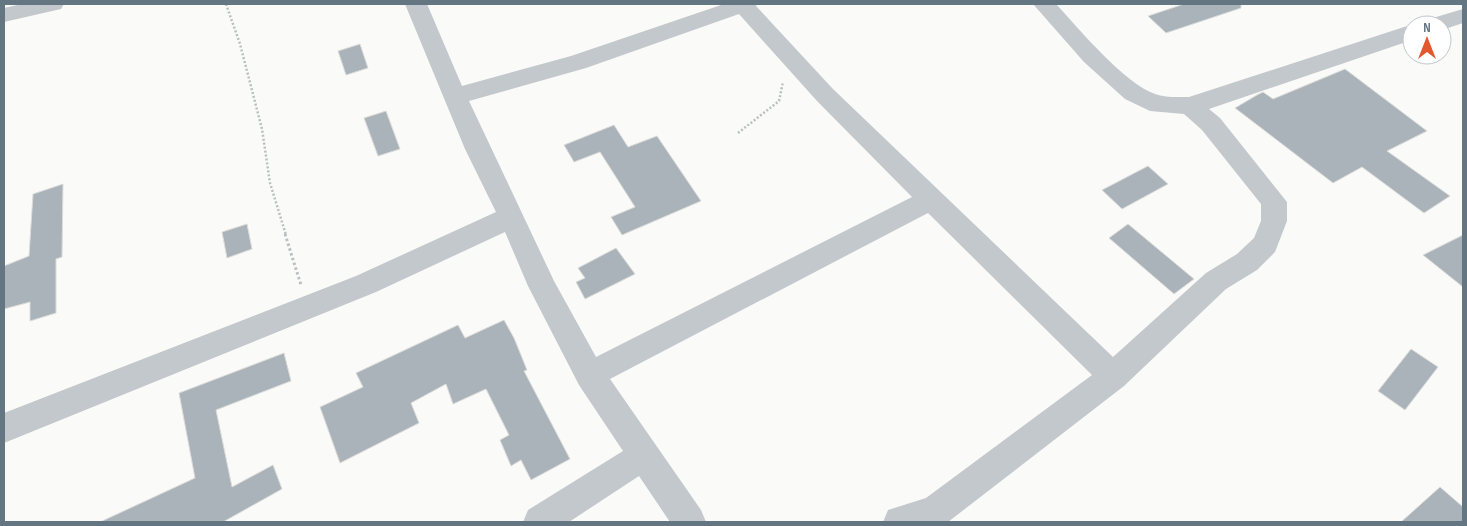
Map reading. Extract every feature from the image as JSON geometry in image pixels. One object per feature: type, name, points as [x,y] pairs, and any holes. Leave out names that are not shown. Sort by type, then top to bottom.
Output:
[{"type":"street","points":[[4,15],[53,4]]},
{"type":"street","points":[[416,4],[477,149],[511,216],[542,286],[590,375],[689,522]]},
{"type":"street","points":[[455,97],[578,62],[745,4],[825,95],[1113,376]]},
{"type":"street","points":[[1044,4],[1120,81],[1143,99],[1158,104],[1190,106],[1402,35]]},
{"type":"street","points":[[900,522],[934,512],[1072,410],[1113,376],[1216,280],[1247,262],[1265,244],[1274,221],[1274,202],[1211,124],[1190,106]]},
{"type":"street","points":[[590,375],[932,199]]},
{"type":"street","points":[[4,428],[307,308],[466,240],[511,216]]},
{"type":"street","points":[[540,522],[644,455]]},
{"type":"path","points":[[226,4],[240,44],[262,129],[270,183],[307,308]]},
{"type":"path","points":[[738,133],[779,100],[784,79]]},
{"type":"building","points":[[1184,4],[1241,4],[1241,8],[1166,33],[1148,16]]},
{"type":"building","points":[[360,44],[368,68],[346,75],[338,51]]},
{"type":"building","points":[[1345,69],[1427,131],[1387,151],[1450,196],[1424,213],[1362,167],[1333,183],[1235,108],[1263,92],[1273,99]]},
{"type":"building","points":[[386,111],[400,149],[378,156],[364,118]]},
{"type":"building","points":[[614,125],[628,147],[657,136],[701,201],[622,235],[611,217],[635,207],[600,152],[574,162],[564,145]]},
{"type":"building","points":[[1148,166],[1168,184],[1122,209],[1102,190]]},
{"type":"building","points":[[63,184],[62,257],[56,259],[56,313],[30,321],[30,302],[4,309],[4,266],[29,256],[33,194]]},
{"type":"building","points":[[247,224],[252,249],[227,258],[222,232]]},
{"type":"building","points":[[1128,224],[1194,279],[1174,294],[1109,238]]},
{"type":"building","points":[[1463,235],[1463,287],[1423,255]]},
{"type":"building","points":[[616,248],[635,274],[585,299],[576,282],[585,278],[578,268]]},
{"type":"building","points":[[504,320],[514,338],[527,370],[524,371],[570,459],[531,480],[521,460],[511,466],[500,440],[509,435],[486,389],[453,404],[446,384],[411,403],[419,423],[340,463],[320,407],[363,387],[356,373],[458,325],[465,338]]},
{"type":"building","points":[[1411,349],[1438,367],[1405,410],[1378,391]]},
{"type":"building","points":[[284,353],[291,381],[216,410],[232,487],[273,465],[282,489],[223,522],[100,522],[195,478],[179,393]]},
{"type":"building","points":[[1440,487],[1463,507],[1463,522],[1401,522]]}]
